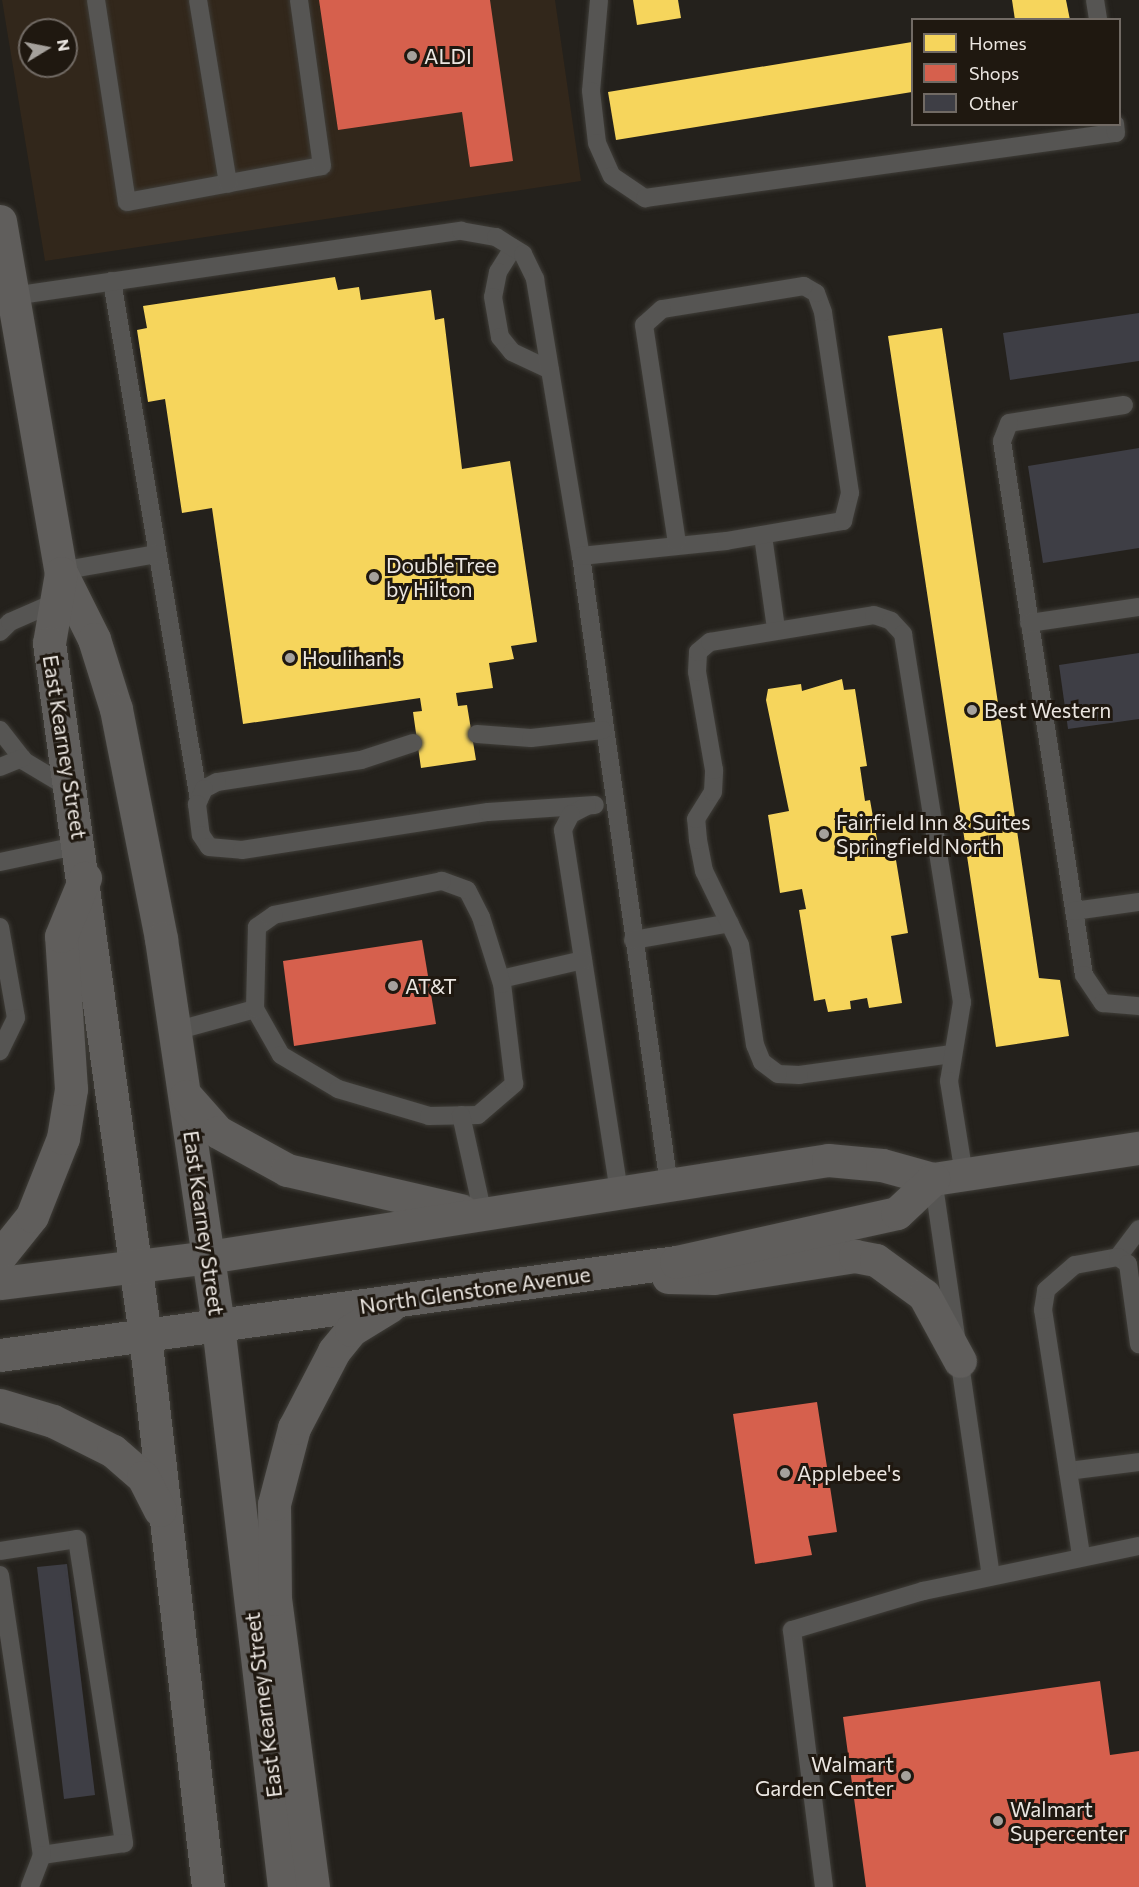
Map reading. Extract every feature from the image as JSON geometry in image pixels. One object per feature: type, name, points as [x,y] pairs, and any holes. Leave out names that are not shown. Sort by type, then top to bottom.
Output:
[{"type":"main road","name":"East Kearney Street","points":[[0,220],[13,296],[10,334],[59,582],[94,639],[116,709],[186,1094],[218,1325],[284,1887]]},
{"type":"main road","name":"East Kearney Street","points":[[59,582],[49,643],[85,877],[145,1336],[208,1887]]},
{"type":"main road","points":[[0,1256],[27,1227],[48,1186],[63,1138],[71,1089],[61,936],[85,877]]},
{"type":"main road","points":[[186,1094],[218,1132],[287,1170],[483,1214]]},
{"type":"main road","points":[[0,1283],[208,1257],[828,1160],[882,1165],[949,1177],[1139,1148]]},
{"type":"main road","name":"North Glenstone Avenue","points":[[0,1355],[591,1274],[788,1240],[897,1213],[949,1177]]},
{"type":"main road","points":[[591,1274],[714,1278],[855,1257],[876,1260],[924,1294],[960,1361]]},
{"type":"main road","points":[[313,1887],[276,1599],[274,1504],[294,1428],[334,1351],[351,1330],[402,1299]]},
{"type":"main road","points":[[0,1405],[53,1421],[113,1451],[142,1477],[165,1519]]},
{"type":"lane","points":[[96,0],[127,202],[322,166],[299,0]]},
{"type":"lane","points":[[198,0],[228,184]]},
{"type":"lane","points":[[599,0],[591,91],[597,143],[612,176],[645,198],[1116,133],[1115,126]]},
{"type":"lane","points":[[1095,0],[1098,18]]},
{"type":"lane","points":[[13,296],[462,231],[496,237],[523,254],[535,279],[581,556],[615,822],[669,1185]]},
{"type":"lane","points":[[513,248],[498,272],[493,297],[500,337],[512,352],[550,370]]},
{"type":"lane","points":[[112,281],[199,800],[201,835],[222,851],[522,809],[595,805],[615,822]]},
{"type":"lane","points":[[581,556],[677,542],[763,536],[843,521],[850,512],[823,312],[816,293],[804,286],[662,309],[644,325],[677,542]]},
{"type":"lane","points":[[1124,405],[1009,423],[1002,441],[1074,911],[1092,991],[1103,1003],[1139,1006]]},
{"type":"lane","points":[[763,536],[776,629]]},
{"type":"lane","points":[[0,632],[59,582],[156,554]]},
{"type":"lane","points":[[1029,623],[1139,607]]},
{"type":"lane","points":[[952,1054],[778,1074],[762,1062],[754,1045],[740,945],[704,871],[698,840],[696,819],[713,792],[714,770],[698,652],[726,637],[874,615],[891,621],[903,634],[962,1002],[949,1081],[949,1177],[960,1361],[991,1576]]},
{"type":"lane","points":[[0,730],[22,758],[71,789]]},
{"type":"lane","points":[[477,734],[531,738],[603,730]]},
{"type":"lane","points":[[199,800],[204,789],[217,782],[361,760],[413,743]]},
{"type":"lane","points":[[0,767],[22,758]]},
{"type":"lane","points":[[595,805],[579,807],[563,830],[619,1193]]},
{"type":"lane","points":[[0,861],[80,845]]},
{"type":"lane","points":[[442,881],[466,890],[481,917],[501,979],[514,1084],[478,1115],[429,1116],[338,1089],[281,1055],[255,1009],[257,927],[274,915],[442,881]]},
{"type":"lane","points":[[1074,911],[1139,902]]},
{"type":"lane","points":[[633,940],[730,923]]},
{"type":"lane","points":[[0,927],[16,1018],[0,1051]]},
{"type":"lane","points":[[501,979],[582,960]]},
{"type":"lane","points":[[175,1031],[255,1009]]},
{"type":"lane","points":[[461,1115],[483,1214]]},
{"type":"lane","points":[[1081,1555],[1043,1310],[1046,1290],[1075,1265],[1118,1257],[1139,1229]]},
{"type":"lane","points":[[1118,1257],[1128,1264],[1139,1344]]},
{"type":"lane","points":[[1068,1471],[1139,1462]]},
{"type":"lane","points":[[0,1551],[77,1539],[124,1843],[42,1856]]},
{"type":"lane","points":[[824,1887],[792,1630],[991,1576],[1081,1555],[1139,1546]]},
{"type":"lane","points":[[0,1575],[42,1856],[30,1887]]},
{"type":"shaded area","points":[[2,0],[555,0],[581,181],[45,261]]},
{"type":"building: Homes","points":[[633,0],[678,0],[681,18],[637,25]]},
{"type":"building: Homes","points":[[1012,0],[1066,0],[1070,18],[1015,18]]},
{"type":"building: Homes","points":[[911,42],[911,92],[616,140],[608,92]]},
{"type":"building: Homes","name":"DoubleTree by Hilton","points":[[335,277],[338,290],[359,287],[361,300],[431,290],[435,320],[444,318],[462,469],[510,461],[537,642],[511,646],[514,659],[489,663],[493,688],[456,693],[458,706],[467,705],[476,760],[421,768],[413,712],[422,711],[420,698],[243,724],[212,508],[182,513],[165,399],[148,402],[137,330],[147,328],[143,306]]},
{"type":"building: Homes","name":"Best Western","points":[[942,328],[1039,978],[1060,980],[1069,1036],[996,1047],[888,336]]},
{"type":"building: Homes","name":"Fairfield Inn & Suites Springfield North","points":[[842,679],[844,690],[855,689],[867,766],[860,767],[865,801],[870,800],[880,856],[895,854],[908,933],[891,936],[902,1003],[869,1008],[867,998],[850,1001],[851,1009],[828,1012],[825,999],[814,1001],[799,910],[806,909],[802,889],[780,893],[768,815],[789,811],[766,700],[768,689],[801,684],[802,691]]},
{"type":"building: Shops","name":"ALDI","points":[[319,0],[490,0],[513,161],[470,167],[462,112],[338,130]]},
{"type":"building: Shops","points":[[422,940],[436,1024],[294,1046],[283,961]]},
{"type":"building: Shops","name":"Applebee's","points":[[817,1402],[837,1532],[808,1536],[812,1555],[755,1564],[733,1414]]},
{"type":"building: Shops","name":"Walmart Supercenter","points":[[1100,1681],[1110,1755],[1139,1751],[1139,1887],[866,1887],[843,1717]]},
{"type":"building: Other","points":[[1139,313],[1139,361],[1010,380],[1003,333]]},
{"type":"building: Other","points":[[1139,448],[1139,548],[1043,563],[1028,466]]},
{"type":"building: Other","points":[[1139,653],[1139,719],[1068,729],[1059,665]]},
{"type":"building: Other","points":[[67,1564],[95,1795],[64,1799],[37,1567]]},
{"type":"place","name":"ALDI","points":[[412,56]]},
{"type":"place","name":"DoubleTree by Hilton","points":[[374,577]]},
{"type":"place","name":"Houlihan's","points":[[290,658]]},
{"type":"place","name":"Best Western","points":[[972,710]]},
{"type":"place","name":"Fairfield Inn & Suites Springfield North","points":[[824,834]]},
{"type":"place","name":"AT&T","points":[[393,986]]},
{"type":"place","name":"Applebee's","points":[[785,1473]]},
{"type":"place","name":"Walmart Garden Center","points":[[906,1776]]},
{"type":"place","name":"Walmart Supercenter","points":[[998,1821]]}]
